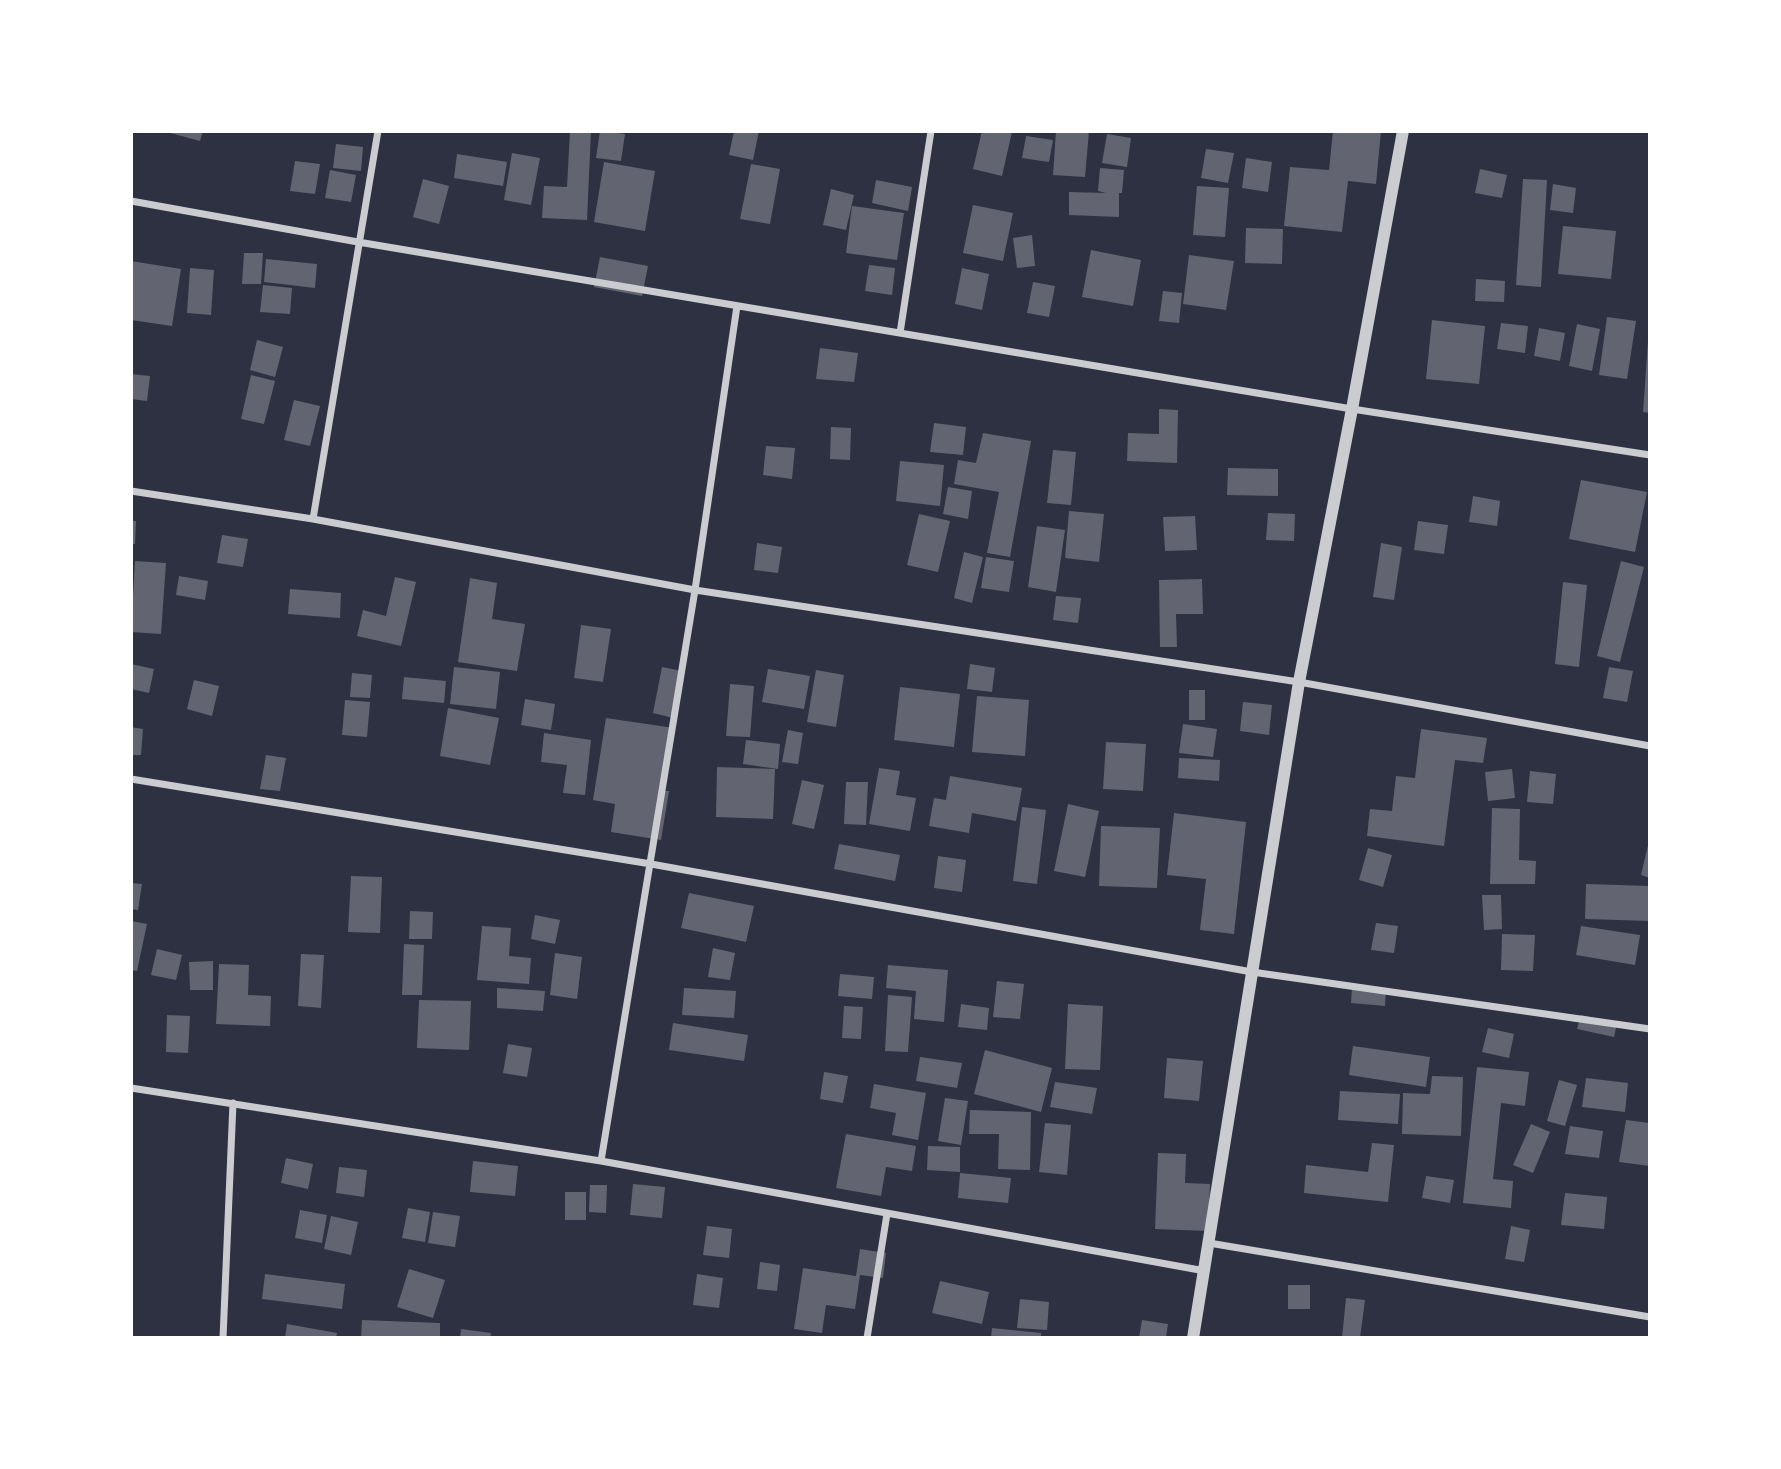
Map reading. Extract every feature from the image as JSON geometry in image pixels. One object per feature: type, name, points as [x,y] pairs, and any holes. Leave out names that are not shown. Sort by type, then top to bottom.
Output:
[{"type":"street","points":[[313,519],[378,131]]},
{"type":"street","points":[[900,333],[931,131]]},
{"type":"street","points":[[1193,1338],[1299,682],[1403,131]]},
{"type":"street","points":[[131,201],[358,242],[1352,409],[1650,454]]},
{"type":"street","points":[[601,1161],[695,590],[737,306]]},
{"type":"street","points":[[131,491],[313,519],[695,590],[1299,682],[1650,746]]},
{"type":"street","points":[[131,779],[651,864],[1252,972],[1650,1029]]},
{"type":"street","points":[[131,1088],[601,1161],[1205,1271]]},
{"type":"street","points":[[223,1338],[233,1103]]},
{"type":"street","points":[[867,1338],[887,1214]]},
{"type":"street","points":[[1209,1243],[1650,1317]]},
{"type":"building","points":[[163,131],[203,131],[200,141]]},
{"type":"building","points":[[570,131],[591,131],[587,220],[542,218],[544,186],[567,187]]},
{"type":"building","points":[[600,131],[625,134],[621,161],[596,158]]},
{"type":"building","points":[[734,131],[759,131],[753,160],[729,155]]},
{"type":"building","points":[[982,131],[1012,132],[1002,176],[973,169]]},
{"type":"building","points":[[1056,131],[1089,131],[1085,177],[1053,175]]},
{"type":"building","points":[[1333,131],[1381,131],[1376,184],[1348,181],[1342,232],[1284,226],[1290,167],[1329,170]]},
{"type":"building","points":[[1107,134],[1131,138],[1127,167],[1102,163]]},
{"type":"building","points":[[1026,136],[1053,140],[1049,162],[1022,158]]},
{"type":"building","points":[[336,144],[363,147],[361,171],[333,168]]},
{"type":"building","points":[[1206,149],[1234,153],[1228,183],[1201,178]]},
{"type":"building","points":[[512,153],[540,158],[531,205],[504,200]]},
{"type":"building","points":[[457,154],[507,162],[503,186],[454,178]]},
{"type":"building","points":[[1246,158],[1272,162],[1268,192],[1242,188]]},
{"type":"building","points":[[295,161],[320,164],[315,194],[290,191]]},
{"type":"building","points":[[604,162],[655,171],[645,231],[594,222]]},
{"type":"building","points":[[751,164],[780,169],[770,224],[740,219]]},
{"type":"building","points":[[1100,168],[1124,170],[1122,193],[1119,193],[1119,217],[1069,215],[1069,192],[1106,193],[1098,191]]},
{"type":"building","points":[[1480,169],[1507,175],[1502,198],[1475,193]]},
{"type":"building","points":[[330,170],[356,175],[351,202],[325,198]]},
{"type":"building","points":[[423,179],[449,186],[439,224],[413,217]]},
{"type":"building","points":[[1523,179],[1547,180],[1541,287],[1516,285]]},
{"type":"building","points":[[876,180],[912,187],[908,211],[872,203]]},
{"type":"building","points":[[1553,184],[1576,188],[1573,213],[1550,210]]},
{"type":"building","points":[[1197,186],[1229,188],[1225,237],[1193,235]]},
{"type":"building","points":[[831,189],[854,195],[846,230],[823,225]]},
{"type":"building","points":[[973,205],[1013,213],[1003,261],[963,253]]},
{"type":"building","points":[[852,206],[904,213],[897,260],[846,253]]},
{"type":"building","points":[[1563,226],[1616,231],[1611,279],[1558,274]]},
{"type":"building","points":[[1246,228],[1283,229],[1282,264],[1245,263]]},
{"type":"building","points":[[1032,235],[1035,266],[1017,268],[1013,238]]},
{"type":"building","points":[[1091,250],[1141,260],[1133,306],[1082,297]]},
{"type":"building","points":[[244,253],[263,253],[261,284],[242,284]]},
{"type":"building","points":[[1189,255],[1234,261],[1226,310],[1183,304]]},
{"type":"building","points":[[600,257],[648,266],[642,296],[594,287]]},
{"type":"building","points":[[266,259],[317,264],[315,288],[264,282]]},
{"type":"building","points":[[131,261],[181,269],[172,326],[131,320]]},
{"type":"building","points":[[869,265],[895,268],[892,295],[865,291]]},
{"type":"building","points":[[190,268],[214,270],[211,315],[187,313]]},
{"type":"building","points":[[962,268],[989,274],[982,310],[955,304]]},
{"type":"building","points":[[1476,279],[1505,281],[1504,302],[1475,301]]},
{"type":"building","points":[[1033,282],[1055,286],[1049,317],[1027,313]]},
{"type":"building","points":[[263,285],[292,288],[290,314],[260,312]]},
{"type":"building","points":[[1163,291],[1182,293],[1179,323],[1159,321]]},
{"type":"building","points":[[1607,317],[1636,321],[1627,379],[1599,375]]},
{"type":"building","points":[[1432,320],[1485,326],[1479,384],[1426,379]]},
{"type":"building","points":[[1501,323],[1528,326],[1525,353],[1497,349]]},
{"type":"building","points":[[1577,324],[1600,329],[1592,371],[1569,366]]},
{"type":"building","points":[[1539,328],[1565,333],[1560,361],[1534,356]]},
{"type":"building","points":[[257,340],[283,347],[275,377],[250,370]]},
{"type":"building","points":[[1650,341],[1650,413],[1643,412]]},
{"type":"building","points":[[820,348],[858,353],[854,382],[816,379]]},
{"type":"building","points":[[131,374],[150,376],[147,401],[131,399]]},
{"type":"building","points":[[251,375],[275,381],[264,424],[241,419]]},
{"type":"building","points":[[294,400],[320,406],[310,446],[284,440]]},
{"type":"building","points":[[1159,409],[1178,410],[1177,463],[1127,461],[1128,433],[1159,434]]},
{"type":"building","points":[[934,423],[966,427],[963,455],[930,452]]},
{"type":"building","points":[[831,427],[851,428],[850,460],[830,459]]},
{"type":"building","points":[[983,433],[1031,441],[1010,557],[987,553],[999,492],[954,484],[958,460],[976,463]]},
{"type":"building","points":[[766,446],[795,448],[792,479],[763,475]]},
{"type":"building","points":[[1053,450],[1076,452],[1071,505],[1047,503]]},
{"type":"building","points":[[900,461],[944,465],[940,506],[896,501]]},
{"type":"building","points":[[1228,468],[1278,469],[1278,496],[1227,495]]},
{"type":"building","points":[[1581,480],[1647,492],[1635,552],[1569,539]]},
{"type":"building","points":[[948,487],[972,491],[968,519],[943,514]]},
{"type":"building","points":[[1473,496],[1500,501],[1497,526],[1469,522]]},
{"type":"building","points":[[1069,511],[1104,514],[1099,562],[1065,558]]},
{"type":"building","points":[[1268,513],[1295,514],[1294,541],[1266,540]]},
{"type":"building","points":[[919,514],[950,521],[938,572],[907,565]]},
{"type":"building","points":[[1195,516],[1197,550],[1165,551],[1163,517]]},
{"type":"building","points":[[131,521],[136,521],[135,544],[131,544]]},
{"type":"building","points":[[1418,521],[1448,525],[1444,554],[1414,550]]},
{"type":"building","points":[[1037,526],[1065,530],[1056,592],[1028,587]]},
{"type":"building","points":[[222,535],[248,539],[243,567],[217,563]]},
{"type":"building","points":[[757,543],[782,547],[778,573],[754,570]]},
{"type":"building","points":[[1381,543],[1402,547],[1394,600],[1373,597]]},
{"type":"building","points":[[964,552],[983,557],[972,603],[954,598]]},
{"type":"building","points":[[986,557],[1014,561],[1009,592],[981,588]]},
{"type":"building","points":[[135,561],[166,563],[161,634],[131,632]]},
{"type":"building","points":[[1621,561],[1644,567],[1620,662],[1597,656]]},
{"type":"building","points":[[179,576],[208,581],[205,600],[176,595]]},
{"type":"building","points":[[395,577],[416,582],[401,646],[357,636],[363,610],[386,616]]},
{"type":"building","points":[[470,578],[497,583],[492,619],[525,624],[517,671],[458,662]]},
{"type":"building","points":[[1202,579],[1203,614],[1176,614],[1177,647],[1160,647],[1159,580]]},
{"type":"building","points":[[1563,582],[1587,585],[1579,667],[1555,664]]},
{"type":"building","points":[[290,589],[341,593],[340,618],[288,614]]},
{"type":"building","points":[[1056,596],[1081,598],[1078,623],[1053,620]]},
{"type":"building","points":[[581,625],[611,629],[603,682],[574,678]]},
{"type":"building","points":[[131,664],[154,669],[149,693],[131,689]]},
{"type":"building","points":[[970,664],[995,668],[992,692],[967,689]]},
{"type":"building","points":[[454,667],[500,672],[496,709],[450,704]]},
{"type":"building","points":[[662,667],[682,671],[673,718],[653,713]]},
{"type":"building","points":[[1609,667],[1633,671],[1627,702],[1603,698]]},
{"type":"building","points":[[768,669],[810,676],[804,709],[762,702]]},
{"type":"building","points":[[816,670],[844,675],[836,727],[807,722]]},
{"type":"building","points":[[352,673],[372,675],[370,698],[350,697]]},
{"type":"building","points":[[404,677],[446,681],[444,703],[402,699]]},
{"type":"building","points":[[194,680],[219,686],[212,716],[187,709]]},
{"type":"building","points":[[730,684],[754,686],[750,737],[726,736]]},
{"type":"building","points":[[900,687],[960,694],[954,747],[894,740]]},
{"type":"building","points":[[1189,690],[1205,690],[1205,720],[1189,720]]},
{"type":"building","points":[[977,696],[1029,700],[1025,756],[972,752]]},
{"type":"building","points":[[525,699],[555,704],[551,730],[521,725]]},
{"type":"building","points":[[345,700],[370,702],[367,737],[342,735]]},
{"type":"building","points":[[1243,702],[1272,705],[1269,735],[1240,731]]},
{"type":"building","points":[[448,708],[499,718],[490,765],[440,756]]},
{"type":"building","points":[[606,718],[674,728],[664,791],[669,791],[661,840],[611,832],[615,804],[593,800]]},
{"type":"building","points":[[1183,724],[1217,729],[1213,757],[1179,753]]},
{"type":"building","points":[[131,727],[143,729],[141,755],[131,755]]},
{"type":"building","points":[[1421,729],[1487,738],[1483,763],[1455,760],[1444,846],[1367,836],[1370,809],[1392,811],[1396,776],[1415,778]]},
{"type":"building","points":[[788,730],[803,733],[798,764],[782,762]]},
{"type":"building","points":[[544,733],[591,740],[585,795],[563,793],[567,765],[541,762]]},
{"type":"building","points":[[746,740],[780,744],[778,769],[743,764]]},
{"type":"building","points":[[1106,742],[1146,744],[1143,791],[1103,789]]},
{"type":"building","points":[[266,755],[286,758],[280,791],[260,789]]},
{"type":"building","points":[[1179,758],[1220,760],[1219,781],[1178,778]]},
{"type":"building","points":[[717,767],[775,769],[773,819],[716,817]]},
{"type":"building","points":[[879,768],[900,771],[896,795],[916,798],[910,831],[869,824]]},
{"type":"building","points":[[1512,769],[1515,798],[1488,801],[1485,772]]},
{"type":"building","points":[[1530,771],[1556,774],[1553,804],[1527,802]]},
{"type":"building","points":[[950,776],[1022,788],[1016,821],[972,813],[969,833],[929,826],[934,798],[946,800]]},
{"type":"building","points":[[802,780],[824,785],[814,829],[792,824]]},
{"type":"building","points":[[846,782],[868,782],[866,825],[844,824]]},
{"type":"building","points":[[1068,804],[1099,811],[1085,877],[1054,871]]},
{"type":"building","points":[[1022,807],[1046,810],[1037,884],[1013,881]]},
{"type":"building","points":[[1492,808],[1520,809],[1519,860],[1536,861],[1535,884],[1490,884]]},
{"type":"building","points":[[1174,813],[1246,822],[1234,934],[1200,930],[1206,879],[1167,875]]},
{"type":"building","points":[[1101,826],[1160,828],[1157,888],[1099,886]]},
{"type":"building","points":[[1650,841],[1650,878],[1641,875]]},
{"type":"building","points":[[839,844],[900,855],[895,881],[834,869]]},
{"type":"building","points":[[1368,848],[1392,855],[1383,887],[1359,880]]},
{"type":"building","points":[[938,856],[966,860],[962,892],[934,888]]},
{"type":"building","points":[[351,876],[382,877],[380,933],[348,932]]},
{"type":"building","points":[[131,883],[142,884],[138,910],[131,909]]},
{"type":"building","points":[[1586,884],[1650,886],[1650,921],[1585,919]]},
{"type":"building","points":[[689,893],[754,906],[746,942],[681,928]]},
{"type":"building","points":[[1482,895],[1501,895],[1502,929],[1484,930]]},
{"type":"building","points":[[410,911],[433,912],[432,939],[409,939]]},
{"type":"building","points":[[535,915],[560,920],[555,944],[531,939]]},
{"type":"building","points":[[131,921],[147,924],[137,971],[131,970]]},
{"type":"building","points":[[1376,923],[1398,926],[1394,953],[1371,950]]},
{"type":"building","points":[[482,926],[511,928],[509,956],[531,958],[529,984],[477,980]]},
{"type":"building","points":[[1581,926],[1640,935],[1635,965],[1576,955]]},
{"type":"building","points":[[1502,934],[1535,935],[1533,971],[1501,970]]},
{"type":"building","points":[[404,944],[424,945],[422,995],[402,995]]},
{"type":"building","points":[[713,948],[735,953],[730,980],[708,977]]},
{"type":"building","points":[[157,949],[182,955],[176,980],[151,975]]},
{"type":"building","points":[[555,953],[582,957],[577,999],[550,995]]},
{"type":"building","points":[[301,954],[324,955],[321,1008],[298,1006]]},
{"type":"building","points":[[213,961],[213,990],[190,990],[189,962]]},
{"type":"building","points":[[219,964],[249,965],[248,995],[271,996],[270,1026],[216,1024]]},
{"type":"building","points":[[888,965],[948,970],[944,1022],[914,1019],[916,991],[886,988]]},
{"type":"building","points":[[840,974],[874,977],[872,999],[838,996]]},
{"type":"building","points":[[997,981],[1024,984],[1020,1019],[993,1017]]},
{"type":"building","points":[[1352,987],[1386,990],[1385,1006],[1351,1003]]},
{"type":"building","points":[[497,988],[545,991],[543,1011],[497,1008]]},
{"type":"building","points":[[684,988],[736,991],[734,1018],[682,1015]]},
{"type":"building","points":[[888,995],[912,997],[908,1052],[885,1051]]},
{"type":"building","points":[[419,1000],[471,1001],[469,1050],[417,1048]]},
{"type":"building","points":[[961,1004],[989,1008],[987,1030],[958,1027]]},
{"type":"building","points":[[1068,1004],[1103,1006],[1100,1070],[1065,1069]]},
{"type":"building","points":[[844,1006],[863,1007],[861,1039],[842,1038]]},
{"type":"building","points":[[167,1015],[190,1016],[188,1053],[166,1052]]},
{"type":"building","points":[[1581,1015],[1617,1023],[1614,1037],[1577,1029]]},
{"type":"building","points":[[673,1023],[748,1035],[744,1061],[669,1050]]},
{"type":"building","points":[[1488,1028],[1514,1034],[1509,1058],[1482,1052]]},
{"type":"building","points":[[508,1044],[532,1048],[527,1077],[503,1073]]},
{"type":"building","points":[[1353,1046],[1430,1057],[1426,1087],[1349,1075]]},
{"type":"building","points":[[985,1050],[1052,1068],[1041,1112],[974,1094]]},
{"type":"building","points":[[920,1057],[962,1063],[957,1088],[916,1081]]},
{"type":"building","points":[[1167,1058],[1203,1061],[1199,1101],[1164,1098]]},
{"type":"building","points":[[1477,1067],[1529,1072],[1525,1106],[1501,1103],[1493,1179],[1513,1181],[1511,1208],[1463,1203]]},
{"type":"building","points":[[824,1072],[848,1076],[843,1103],[820,1099]]},
{"type":"building","points":[[1432,1076],[1463,1077],[1461,1136],[1402,1134],[1403,1093],[1430,1094]]},
{"type":"building","points":[[1586,1078],[1628,1083],[1625,1112],[1582,1107]]},
{"type":"building","points":[[1559,1080],[1577,1085],[1565,1126],[1547,1121]]},
{"type":"building","points":[[1055,1082],[1097,1088],[1092,1114],[1050,1107]]},
{"type":"building","points":[[874,1084],[926,1093],[918,1140],[892,1135],[896,1113],[870,1108]]},
{"type":"building","points":[[1340,1091],[1400,1094],[1398,1124],[1338,1120]]},
{"type":"building","points":[[945,1098],[968,1101],[961,1145],[938,1141]]},
{"type":"building","points":[[970,1110],[1031,1112],[1030,1170],[998,1169],[999,1134],[969,1134]]},
{"type":"building","points":[[1626,1120],[1650,1123],[1650,1166],[1619,1162]]},
{"type":"building","points":[[1045,1123],[1071,1125],[1067,1175],[1039,1172]]},
{"type":"building","points":[[1531,1124],[1550,1132],[1533,1173],[1513,1165]]},
{"type":"building","points":[[1570,1126],[1603,1131],[1599,1158],[1565,1154]]},
{"type":"building","points":[[846,1134],[916,1146],[912,1171],[886,1167],[881,1196],[836,1188]]},
{"type":"building","points":[[1372,1143],[1394,1145],[1388,1202],[1304,1193],[1306,1165],[1368,1172]]},
{"type":"building","points":[[928,1146],[960,1147],[960,1172],[927,1170]]},
{"type":"building","points":[[1158,1153],[1186,1154],[1185,1183],[1210,1184],[1208,1231],[1155,1229]]},
{"type":"building","points":[[286,1158],[313,1164],[308,1189],[281,1183]]},
{"type":"building","points":[[473,1161],[518,1166],[515,1196],[470,1192]]},
{"type":"building","points":[[339,1167],[367,1170],[364,1197],[336,1193]]},
{"type":"building","points":[[960,1173],[1011,1178],[1008,1203],[958,1198]]},
{"type":"building","points":[[1426,1176],[1454,1180],[1450,1203],[1422,1198]]},
{"type":"building","points":[[633,1184],[665,1187],[662,1218],[630,1215]]},
{"type":"building","points":[[590,1185],[607,1185],[606,1213],[589,1212]]},
{"type":"building","points":[[565,1192],[586,1192],[586,1220],[565,1220]]},
{"type":"building","points":[[1565,1193],[1607,1197],[1604,1229],[1561,1225]]},
{"type":"building","points":[[408,1208],[430,1212],[425,1242],[402,1238]]},
{"type":"building","points":[[300,1210],[327,1215],[322,1243],[295,1238]]},
{"type":"building","points":[[433,1212],[460,1216],[455,1247],[428,1243]]},
{"type":"building","points":[[331,1216],[358,1222],[351,1255],[324,1249]]},
{"type":"building","points":[[707,1226],[732,1229],[729,1258],[703,1255]]},
{"type":"building","points":[[1511,1226],[1530,1230],[1524,1262],[1505,1259]]},
{"type":"building","points":[[860,1249],[886,1253],[883,1278],[860,1275],[855,1309],[826,1305],[822,1333],[794,1329],[803,1268],[856,1276]]},
{"type":"building","points":[[760,1262],[780,1265],[777,1291],[757,1289]]},
{"type":"building","points":[[409,1269],[445,1280],[433,1318],[397,1307]]},
{"type":"building","points":[[265,1274],[345,1284],[342,1309],[262,1299]]},
{"type":"building","points":[[697,1274],[723,1278],[719,1308],[693,1305]]},
{"type":"building","points":[[940,1281],[989,1292],[982,1324],[932,1313]]},
{"type":"building","points":[[1288,1285],[1310,1285],[1310,1309],[1288,1309]]},
{"type":"building","points":[[1346,1298],[1365,1300],[1360,1338],[1342,1338]]},
{"type":"building","points":[[1020,1299],[1049,1302],[1047,1330],[1017,1328]]},
{"type":"building","points":[[362,1320],[440,1323],[440,1338],[361,1338]]},
{"type":"building","points":[[1142,1320],[1168,1324],[1166,1338],[1139,1338]]},
{"type":"building","points":[[287,1324],[337,1333],[336,1338],[285,1338]]},
{"type":"building","points":[[992,1328],[1041,1333],[1041,1338],[991,1338]]},
{"type":"building","points":[[461,1329],[491,1333],[490,1338],[460,1338]]}]
